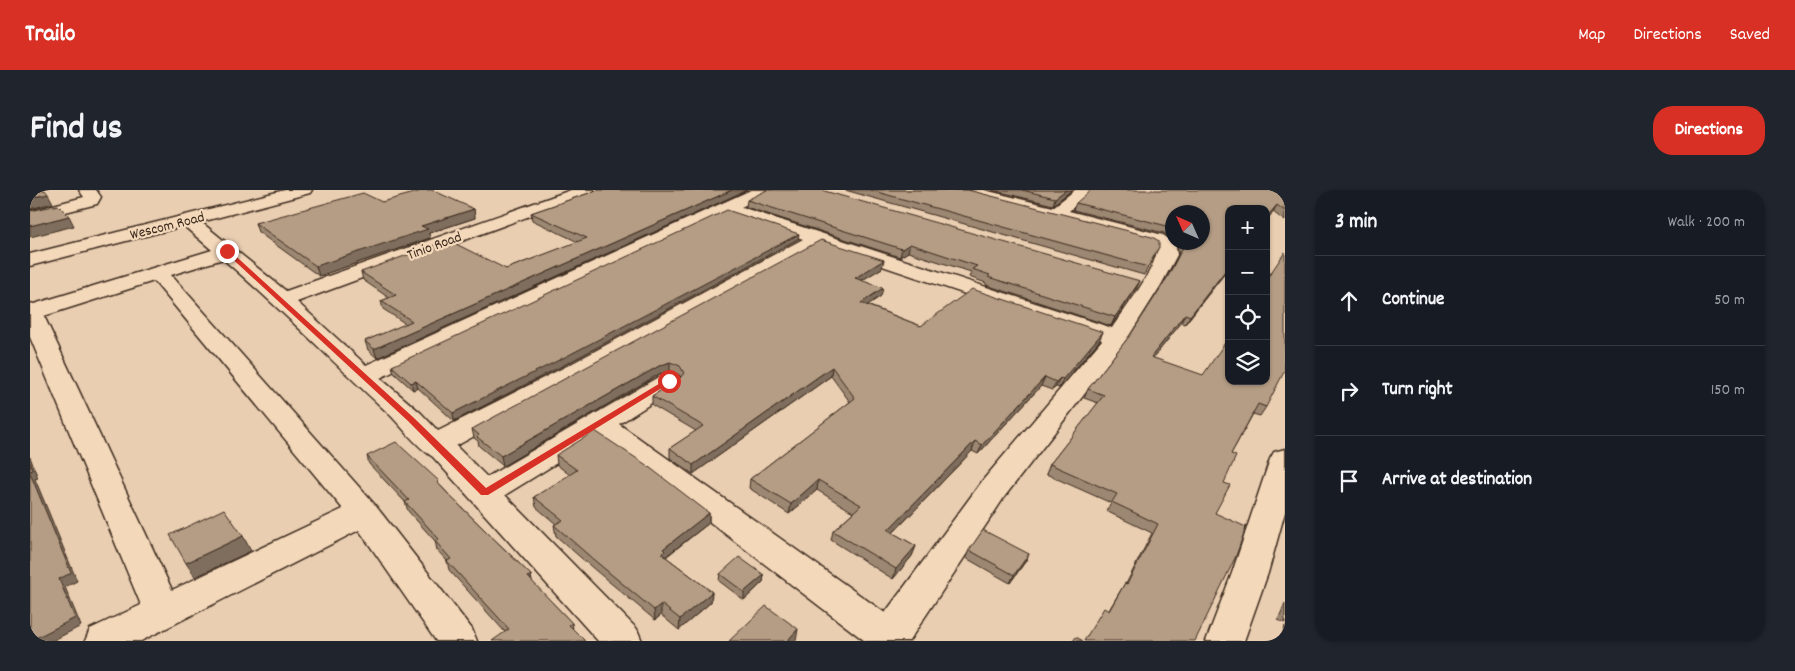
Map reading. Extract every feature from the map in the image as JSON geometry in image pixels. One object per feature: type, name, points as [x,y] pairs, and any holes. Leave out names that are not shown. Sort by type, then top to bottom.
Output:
[{"type":"street","points":[[30,216],[91,200],[93,197],[87,190]]},
{"type":"street","name":"Wescom Road","points":[[30,260],[304,190]]},
{"type":"street","name":"Tinio Road","points":[[282,300],[586,190]]},
{"type":"street","points":[[363,376],[764,190]]},
{"type":"street","points":[[600,424],[888,639],[994,488],[1117,337],[1141,282],[1167,255],[1165,244],[1156,239],[965,190]]},
{"type":"street","points":[[1057,213],[1085,190]]},
{"type":"street","points":[[726,208],[1117,337]]},
{"type":"street","points":[[188,220],[227,251],[282,300],[411,419],[485,493],[623,641]]},
{"type":"street","points":[[434,444],[578,370],[818,239]]},
{"type":"street","points":[[163,612],[30,312],[227,251]]},
{"type":"street","points":[[158,273],[364,513],[458,641]]},
{"type":"street","points":[[485,493],[669,381]]},
{"type":"street","points":[[1225,641],[1250,573],[1285,459]]},
{"type":"street","points":[[104,641],[364,513]]},
{"type":"building","points":[[30,190],[45,190],[48,194],[30,198]]},
{"type":"building","points":[[425,190],[432,190],[474,209],[421,226],[428,229],[316,266],[255,223],[363,193],[382,202]]},
{"type":"building","points":[[598,190],[732,190],[374,349],[365,341],[412,321],[381,301],[396,295],[361,272],[448,240],[506,269],[587,238],[531,213]]},
{"type":"building","points":[[767,190],[821,190],[1140,281],[1115,317],[988,277],[990,275],[972,269],[977,266],[910,244],[902,249],[747,200]]},
{"type":"building","points":[[870,190],[968,190],[1152,237],[1159,241],[1159,247],[1148,267]]},
{"type":"building","points":[[1022,190],[1066,190],[1055,198]]},
{"type":"building","points":[[1091,190],[1285,190],[1285,211],[1277,205],[1270,213],[1270,205],[1225,205],[1225,271],[1190,316],[1185,314],[1151,357],[1203,375],[1225,343],[1225,385],[1270,385],[1270,274],[1285,252],[1285,370],[1266,407],[1258,404],[1231,454],[1236,456],[1224,483],[1230,485],[1215,513],[1246,527],[1236,556],[1195,641],[1084,641],[1104,608],[1109,611],[1125,583],[1127,584],[1158,524],[1112,502],[1117,494],[1050,464],[1104,395],[1088,389],[1131,334],[1167,278],[1181,250],[1210,250],[1210,205],[1165,205],[1165,225],[1076,203]]},
{"type":"building","points":[[58,205],[69,216],[30,226],[30,211]]},
{"type":"building","points":[[727,210],[799,234],[567,356],[453,413],[416,381],[411,383],[392,366]]},
{"type":"building","points":[[821,240],[884,260],[855,278],[883,288],[861,303],[921,326],[972,289],[1103,332],[1063,379],[1060,378],[1056,382],[1045,377],[982,445],[975,441],[888,530],[916,546],[896,569],[833,531],[861,505],[818,480],[791,504],[750,479],[855,398],[832,367],[693,465],[670,448],[703,426],[652,396],[679,379],[684,373],[680,366],[670,362],[659,366],[501,456],[477,437],[479,435],[472,429]]},
{"type":"building","points":[[595,431],[645,464],[709,513],[663,549],[665,551],[662,554],[712,592],[680,619],[661,604],[654,610],[594,560],[554,525],[563,520],[534,497],[577,470],[556,455]]},
{"type":"building","points":[[396,442],[439,481],[437,482],[451,497],[531,575],[528,577],[572,623],[569,625],[585,641],[492,641],[509,629],[447,561],[451,559],[435,541],[439,539],[405,502],[409,500],[367,456]]},
{"type":"building","points":[[30,473],[71,573],[59,579],[75,618],[30,641]]},
{"type":"building","points":[[224,509],[243,536],[186,563],[170,535]]},
{"type":"building","points":[[983,530],[1029,554],[1014,575],[969,550]]},
{"type":"building","points":[[739,557],[764,575],[744,592],[720,574]]},
{"type":"building","points":[[766,606],[798,629],[787,641],[729,641]]},
{"type":"building","points":[[1076,637],[1083,641],[1073,641]]},
{"type":"route","points":[[227,251],[272,290],[322,339],[411,419],[485,493],[669,381]]}]
